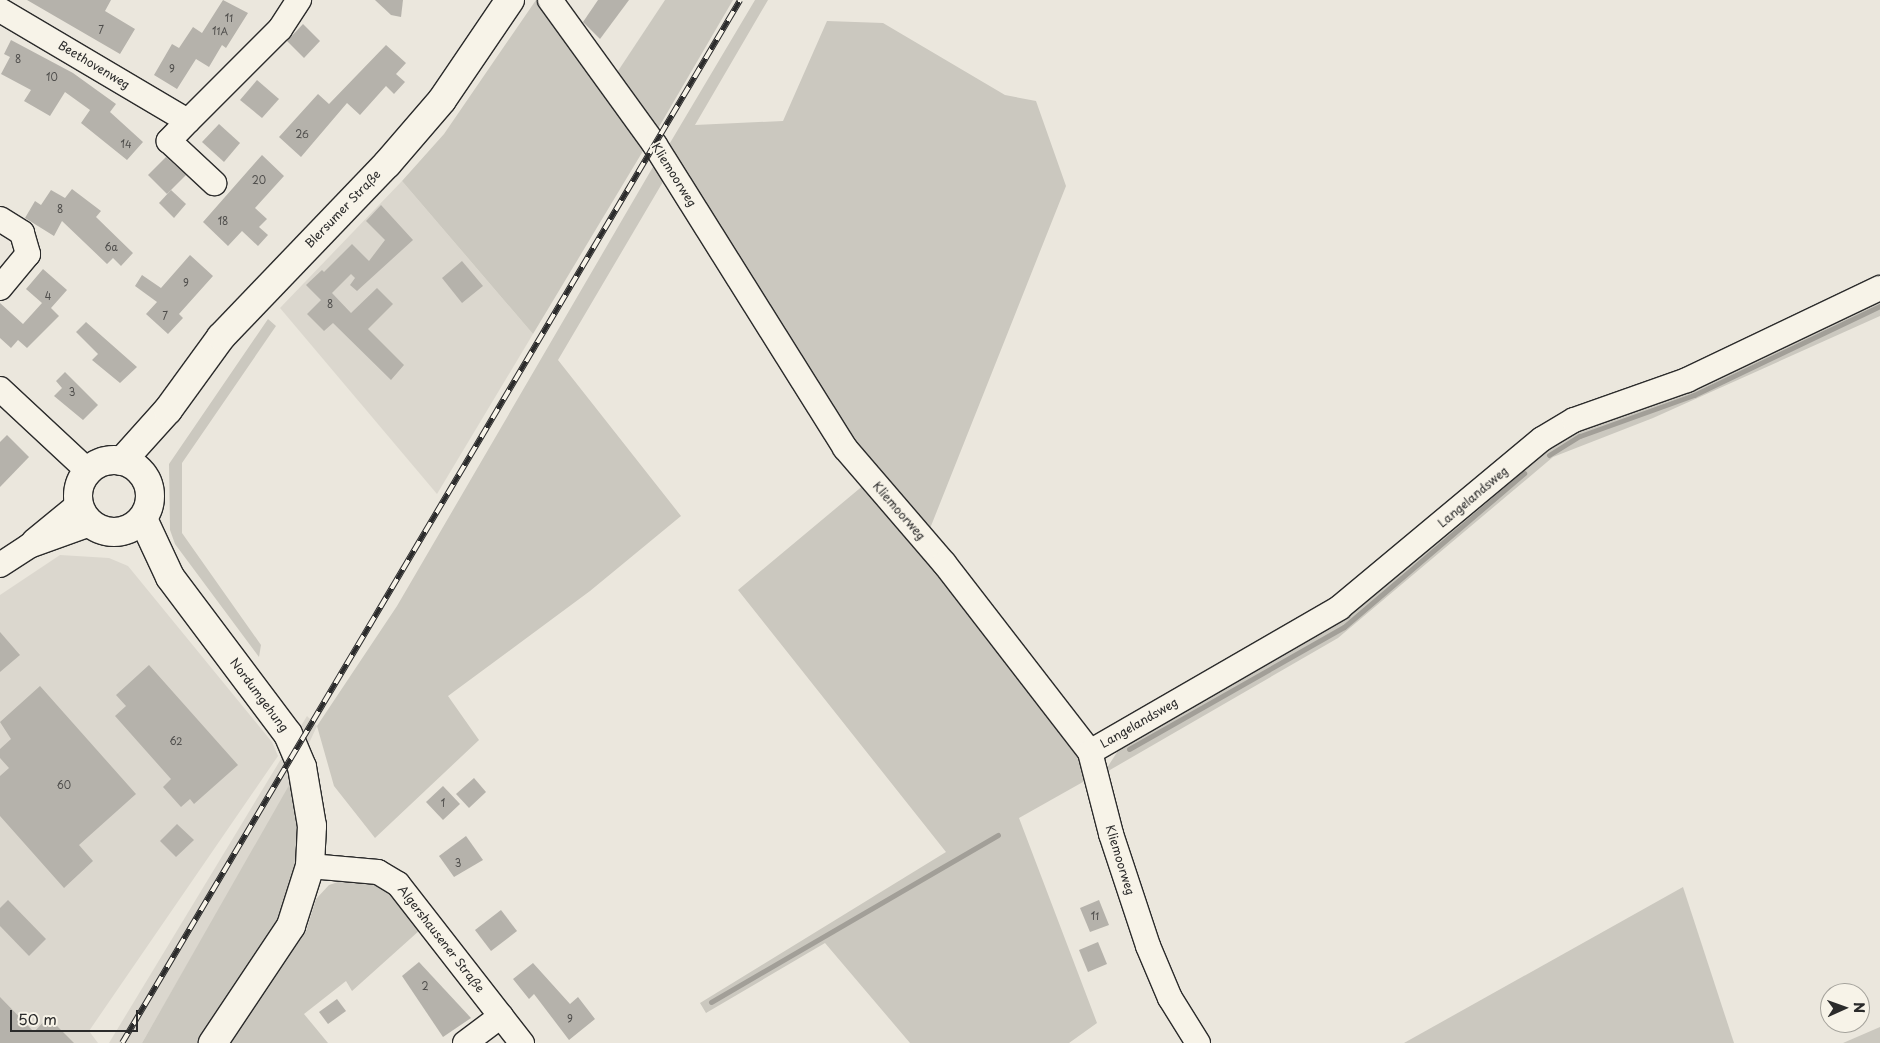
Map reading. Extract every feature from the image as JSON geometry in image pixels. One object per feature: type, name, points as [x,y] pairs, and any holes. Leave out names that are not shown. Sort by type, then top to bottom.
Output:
[{"type":"main road","name":"Blersumer Straße","points":[[132,467],[168,410],[221,337],[387,164],[442,100],[510,0]]},
{"type":"main road","points":[[104,462],[132,467],[150,496],[133,525],[112,533],[84,514],[78,492],[88,471],[104,462]]},
{"type":"main road","name":"Nordumgehung","points":[[133,525],[288,734],[308,796],[310,866],[291,926],[213,1043]]},
{"type":"street","points":[[214,183],[169,141],[280,29],[299,0]]},
{"type":"street","name":"Kliemoorweg","points":[[550,0],[655,145],[845,448],[944,562],[1090,752],[1111,834],[1148,946],[1170,998],[1198,1043]]},
{"type":"street","name":"Beethovenweg","points":[[0,10],[188,121]]},
{"type":"street","points":[[0,220],[22,233],[28,254],[0,288]]},
{"type":"street","name":"Langelandsweg","points":[[1090,752],[1339,608],[1542,439],[1574,420],[1687,380],[1880,288]]},
{"type":"street","points":[[0,389],[88,471]]},
{"type":"street","points":[[0,565],[84,514]]},
{"type":"street","name":"Algershausener Straße","points":[[310,866],[378,872],[398,884],[522,1043]]},
{"type":"street","points":[[465,1043],[501,1016]]},
{"type":"shaded area","points":[[536,0],[646,146],[533,334],[402,181],[444,134]]},
{"type":"shaded area","points":[[665,0],[733,0],[656,132],[616,74]]},
{"type":"shaded area","points":[[755,0],[768,0],[695,125],[783,121],[827,21],[883,23],[1005,95],[1036,101],[1066,186],[929,531],[849,436],[667,148]]},
{"type":"shaded area","points":[[657,160],[667,175],[558,360],[681,516],[590,591],[448,696],[479,740],[375,838],[334,786],[317,726],[397,606]]},
{"type":"shaded area","points":[[402,181],[533,334],[437,494],[280,308]]},
{"type":"shaded area","points":[[1880,298],[1880,316],[1653,418],[1553,457],[1338,638],[1103,774],[1123,743],[1339,619],[1577,427]]},
{"type":"shaded area","points":[[268,319],[276,326],[182,463],[182,533],[261,645],[259,657],[175,544],[170,530],[169,464]]},
{"type":"shaded area","points":[[865,484],[936,567],[1080,753],[1090,778],[1019,818],[1097,1023],[1069,1043],[910,1043],[825,943],[706,1013],[700,1003],[946,852],[738,590]]},
{"type":"shaded area","points":[[60,555],[109,558],[128,566],[272,742],[278,756],[89,1031],[98,1043],[0,1043],[0,595]]},
{"type":"shaded area","points":[[307,716],[317,726],[284,797],[142,1043],[109,1043]]},
{"type":"shaded area","points":[[292,780],[299,851],[293,888],[275,934],[202,1043],[142,1043]]},
{"type":"shaded area","points":[[347,879],[377,884],[395,894],[420,930],[352,991],[346,981],[304,1014],[328,1043],[229,1043],[306,931],[316,899],[329,885]]},
{"type":"shaded area","points":[[1683,887],[1734,1043],[1404,1043]]},
{"type":"shaded area","points":[[1880,1027],[1880,1043],[1843,1043],[1870,1033]]},
{"type":"building","points":[[27,0],[111,0],[105,11],[135,29],[120,54]]},
{"type":"building","points":[[223,0],[248,13],[226,48],[222,45],[209,67],[196,59],[177,89],[154,75],[172,44],[179,48],[193,27],[202,33]]},
{"type":"building","points":[[375,0],[403,0],[401,17],[391,15]]},
{"type":"building","points":[[598,0],[629,0],[600,39],[583,22]]},
{"type":"building","points":[[303,24],[320,41],[304,58],[287,41]]},
{"type":"building","points":[[11,40],[73,73],[116,104],[110,112],[143,142],[127,160],[81,123],[90,110],[65,92],[50,116],[24,101],[31,90],[1,74],[10,57],[4,54]]},
{"type":"building","points":[[386,45],[406,63],[396,74],[405,82],[394,94],[386,86],[360,115],[347,103],[301,157],[279,137],[318,94],[329,104]]},
{"type":"building","points":[[257,80],[279,99],[262,118],[240,100]]},
{"type":"building","points":[[219,124],[240,143],[224,162],[202,142]]},
{"type":"building","points":[[262,155],[284,176],[255,208],[267,219],[259,227],[268,235],[258,246],[242,231],[228,246],[203,222]]},
{"type":"building","points":[[166,157],[186,175],[167,194],[148,175]]},
{"type":"building","points":[[72,189],[101,211],[96,217],[133,253],[121,266],[113,258],[107,264],[62,221],[54,236],[25,218],[35,201],[41,205],[51,190],[65,198]]},
{"type":"building","points":[[171,190],[186,204],[174,218],[159,203]]},
{"type":"building","points":[[381,205],[413,240],[357,291],[350,285],[355,278],[351,274],[332,293],[351,313],[377,288],[393,304],[368,329],[404,365],[391,380],[333,323],[324,331],[307,314],[321,300],[306,285],[322,270],[324,272],[352,244],[369,261],[385,240],[366,221]]},
{"type":"building","points":[[190,255],[213,276],[179,314],[183,318],[168,334],[146,314],[157,302],[135,286],[142,275],[161,288]]},
{"type":"building","points":[[462,261],[483,286],[462,303],[442,278]]},
{"type":"building","points":[[43,269],[67,290],[51,308],[59,316],[27,348],[18,340],[11,348],[0,338],[0,303],[23,324],[42,303],[26,289]]},
{"type":"building","points":[[86,322],[137,367],[120,383],[92,360],[98,354],[76,332]]},
{"type":"building","points":[[65,372],[98,405],[83,420],[54,396],[62,388],[56,381]]},
{"type":"building","points":[[7,435],[29,457],[0,487],[0,442]]},
{"type":"building","points":[[0,632],[20,655],[0,672]]},
{"type":"building","points":[[149,665],[238,765],[194,804],[190,799],[181,807],[163,787],[171,779],[115,716],[126,706],[116,695]]},
{"type":"building","points":[[40,686],[136,794],[79,845],[93,861],[64,888],[0,816],[0,776],[9,768],[0,758],[0,749],[11,739],[0,722]]},
{"type":"building","points":[[474,778],[486,792],[469,808],[456,794]]},
{"type":"building","points":[[443,786],[460,804],[443,820],[426,802]]},
{"type":"building","points":[[177,824],[194,840],[176,857],[160,841]]},
{"type":"building","points":[[466,836],[483,860],[454,877],[439,856]]},
{"type":"building","points":[[8,900],[46,939],[29,956],[0,926],[0,908]]},
{"type":"building","points":[[1099,900],[1109,925],[1090,932],[1080,908]]},
{"type":"building","points":[[501,910],[517,931],[491,951],[475,930]]},
{"type":"building","points":[[1098,942],[1107,964],[1088,972],[1079,950]]},
{"type":"building","points":[[419,962],[471,1018],[443,1037],[402,976]]},
{"type":"building","points":[[533,963],[570,1004],[578,997],[595,1019],[569,1040],[534,994],[529,999],[513,979]]},
{"type":"building","points":[[0,997],[34,1032],[48,1017],[74,1043],[0,1043]]},
{"type":"building","points":[[337,999],[346,1011],[328,1024],[319,1012]]},
{"type":"waterway","points":[[1549,455],[1580,436],[1694,395],[1880,306]]},
{"type":"waterway","points":[[1129,749],[1344,627],[1524,473]]},
{"type":"waterway","points":[[711,1002],[998,835]]},
{"type":"railway","points":[[122,1043],[740,0]]}]
